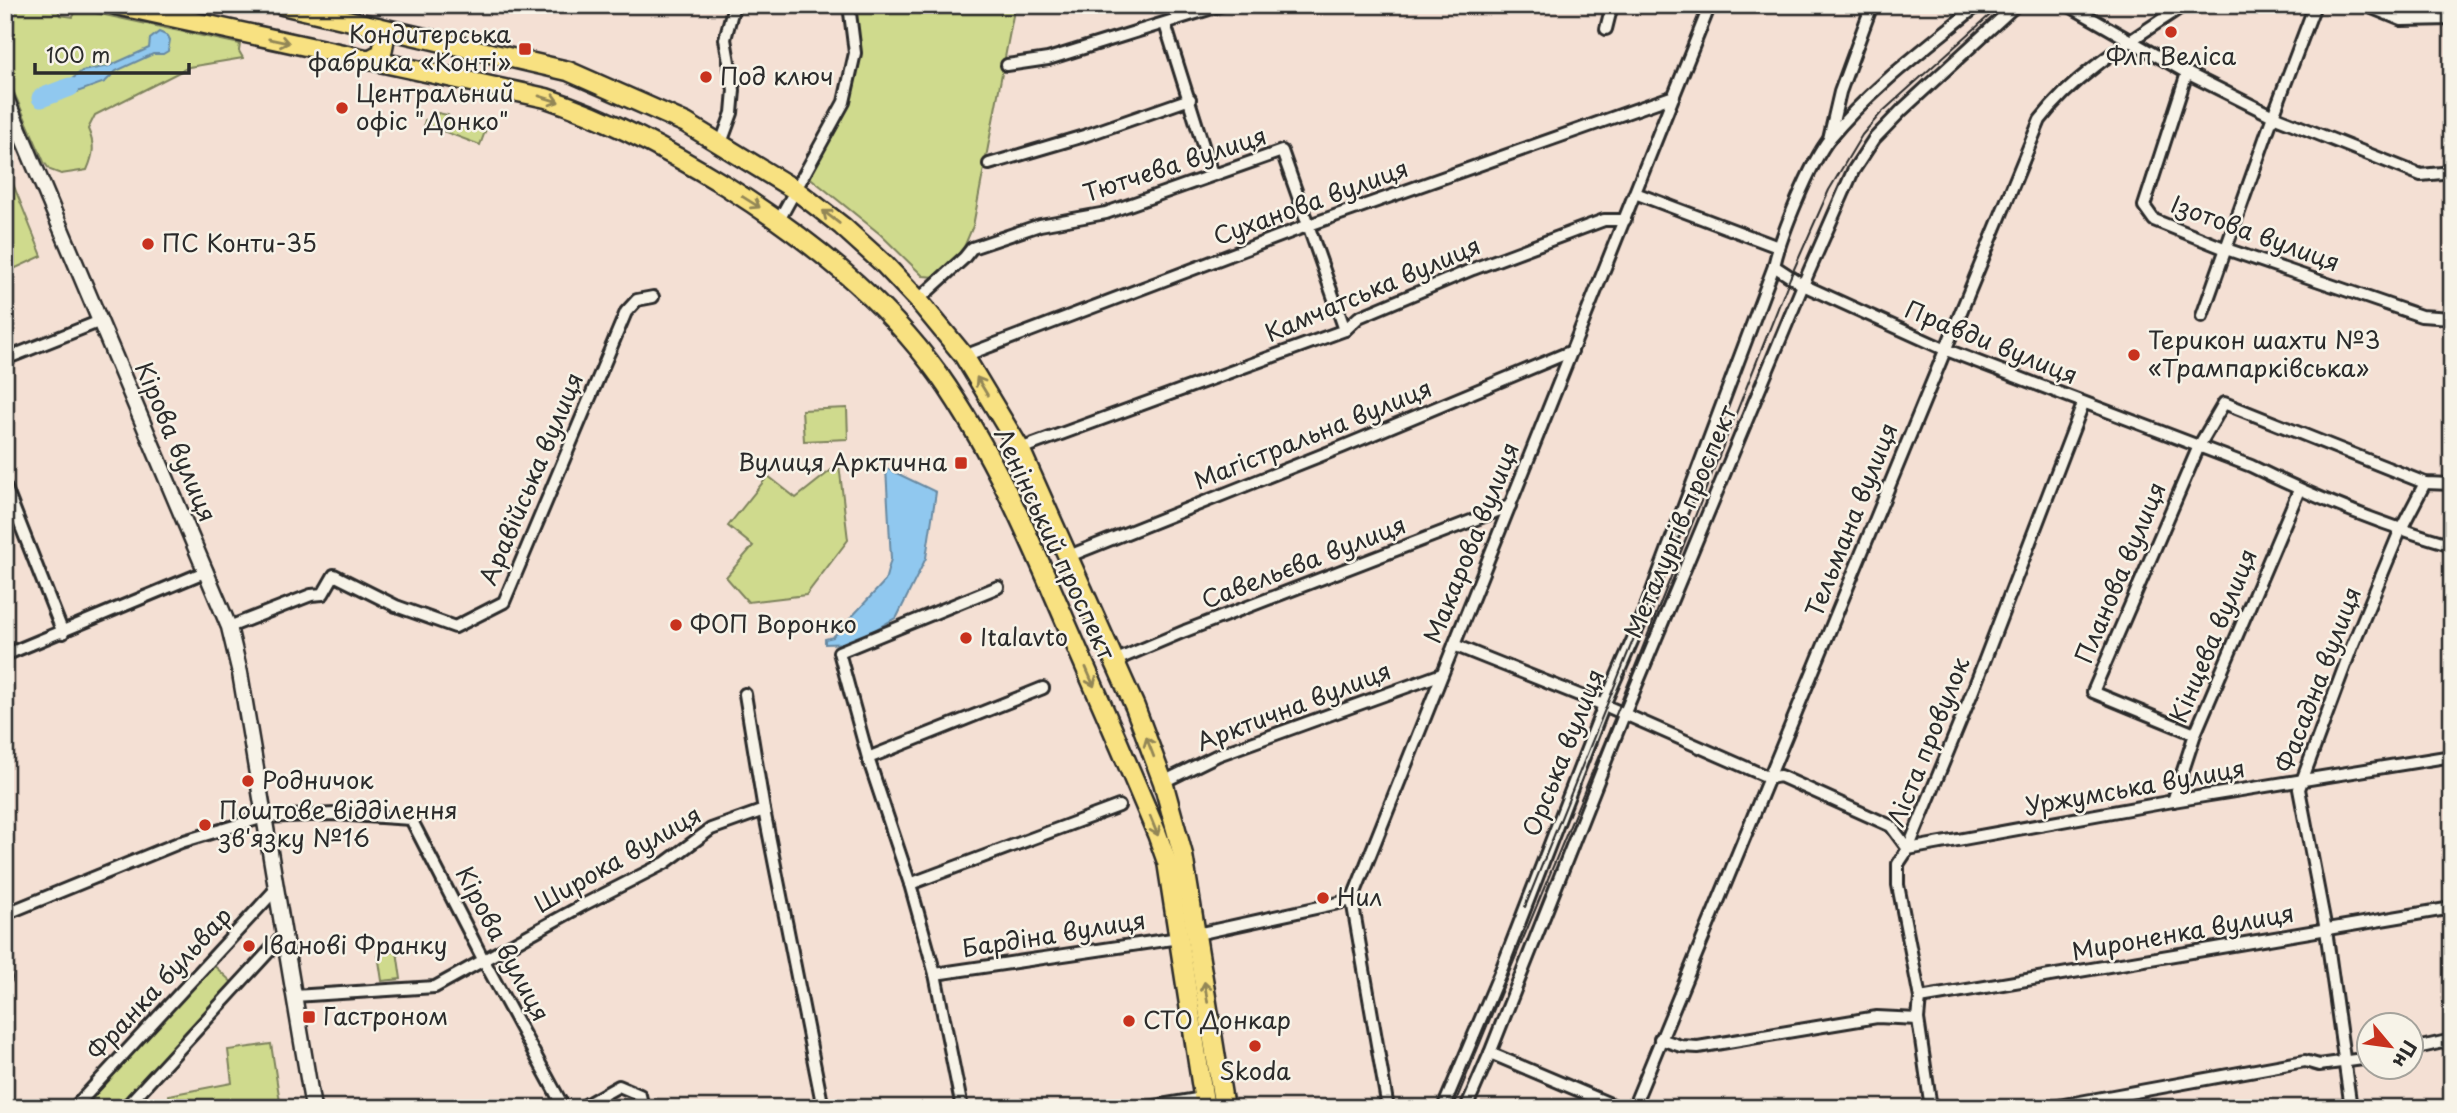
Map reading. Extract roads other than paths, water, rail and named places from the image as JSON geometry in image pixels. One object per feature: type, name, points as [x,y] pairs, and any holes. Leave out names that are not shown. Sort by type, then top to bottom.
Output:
[{"type":"main road","name":"Ленінський проспект","points":[[116,5],[546,98],[593,116],[671,152],[779,220],[829,257],[885,312],[938,374],[986,449],[1032,544],[1157,834],[1188,936],[1224,1108]]},
{"type":"main road","name":"Ленінський проспект","points":[[282,5],[568,71],[686,122],[797,191],[859,241],[918,300],[964,356],[1020,449],[1135,707],[1163,782],[1183,855],[1204,1103]]},
{"type":"main road","points":[[369,60],[382,53],[385,37],[377,27]]},
{"type":"main road","points":[[400,67],[392,56],[391,48],[396,40],[408,34]]},
{"type":"main road","points":[[1022,522],[1032,526],[1045,521],[1046,507]]},
{"type":"main road","points":[[1032,544],[1035,533],[1048,527],[1065,548]]},
{"type":"street","points":[[721,144],[732,114],[734,90],[725,39],[734,5]]},
{"type":"street","points":[[779,220],[844,102],[855,53],[849,5]]},
{"type":"street","points":[[1007,65],[1048,59],[1222,5]]},
{"type":"street","points":[[1606,29],[1612,5]]},
{"type":"street","name":"Макарова вулиця","points":[[1352,900],[1710,5]]},
{"type":"street","name":"Орська вулиця","points":[[1829,139],[1840,92],[1872,5]]},
{"type":"street","name":"Орська вулиця","points":[[1443,1108],[1500,972],[1604,705],[1640,624],[1774,266],[1778,247],[1818,155],[1859,107],[1978,5]]},
{"type":"street","name":"Металургів проспект","points":[[1466,1108],[1624,715],[1853,171],[1874,139],[1902,110],[2016,5]]},
{"type":"street","points":[[2068,5],[2187,74],[2273,116],[2421,175],[2452,172]]},
{"type":"street","name":"Тельмана вулиця","points":[[1633,1108],[2040,120],[2052,104],[2085,75],[2184,5]]},
{"type":"street","points":[[2202,316],[2315,5]]},
{"type":"street","points":[[2365,5],[2402,20],[2452,19]]},
{"type":"street","points":[[1165,24],[1212,174]]},
{"type":"street","name":"Ізотова вулиця","points":[[2187,74],[2144,206],[2154,220],[2225,249],[2421,316],[2452,318]]},
{"type":"street","name":"Кірова вулиця","points":[[5,96],[98,322],[229,627],[240,673],[313,1108]]},
{"type":"street","name":"Суханова вулиця","points":[[964,356],[1308,225],[1674,96]]},
{"type":"street","points":[[989,164],[1084,136],[1190,99]]},
{"type":"street","name":"Тютчева вулиця","points":[[918,300],[972,248],[1040,225],[1106,213],[1282,150],[1345,330]]},
{"type":"street","points":[[1635,193],[1778,247]]},
{"type":"street","name":"Камчатська вулиця","points":[[1020,449],[1345,330],[1359,317],[1473,269],[1604,220],[1625,220]]},
{"type":"street","name":"Правди вулиця","points":[[1774,266],[1803,285],[1944,349],[2251,466],[2299,490],[2400,531],[2452,545]]},
{"type":"street","name":"Аравійська вулиця","points":[[229,627],[311,595],[323,594],[334,575],[396,607],[455,627],[504,601],[626,312],[636,300],[653,297]]},
{"type":"street","points":[[5,359],[98,322]]},
{"type":"street","name":"Магістральна вулиця","points":[[1065,548],[1342,447],[1572,351]]},
{"type":"street","points":[[2199,446],[2224,403],[2425,483],[2452,484]]},
{"type":"street","name":"Ліста провулок","points":[[1931,1108],[1918,1019],[1920,998],[1898,885],[1898,864],[1908,849],[1977,680],[2083,404]]},
{"type":"street","name":"Планова вулиця","points":[[2195,734],[2093,692],[2199,446]]},
{"type":"street","name":"Фасадна вулиця","points":[[2351,1108],[2326,930],[2299,789],[2400,531],[2425,483]]},
{"type":"street","points":[[5,486],[63,633]]},
{"type":"street","name":"Кінцева вулиця","points":[[2173,801],[2195,734],[2299,490]]},
{"type":"street","name":"Савельєва вулиця","points":[[1114,661],[1510,506]]},
{"type":"street","points":[[5,655],[206,571]]},
{"type":"street","points":[[962,1108],[935,974],[910,884],[868,758],[839,652],[998,587]]},
{"type":"street","points":[[1454,645],[1604,705],[1770,778],[1780,776],[1891,827],[1908,849]]},
{"type":"street","name":"Арктична вулиця","points":[[1163,782],[1218,755],[1442,674]]},
{"type":"street","points":[[868,758],[1043,688]]},
{"type":"street","points":[[745,694],[823,1108]]},
{"type":"street","name":"Уржумська вулиця","points":[[1908,849],[2173,801],[2452,756]]},
{"type":"street","points":[[910,884],[1119,806]]},
{"type":"street","name":"Широка вулиця","points":[[294,996],[435,987],[665,863],[711,829],[765,810]]},
{"type":"street","name":"Кірова вулиця","points":[[264,817],[335,814],[411,819],[564,1108]]},
{"type":"street","points":[[5,914],[181,842],[264,817]]},
{"type":"street","name":"Франка бульвар","points":[[74,1108],[276,889]]},
{"type":"street","points":[[1352,900],[1388,1108]]},
{"type":"street","name":"Бардіна вулиця","points":[[935,974],[1188,936],[1352,900]]},
{"type":"street","name":"Мироненка вулиця","points":[[1920,998],[2452,908]]},
{"type":"street","points":[[125,1108],[284,935]]},
{"type":"street","points":[[1660,1040],[1698,1047],[1877,1017],[1918,1019]]},
{"type":"street","points":[[2426,1046],[2452,1040]]},
{"type":"street","points":[[1490,1053],[1620,1108]]},
{"type":"street","points":[[2047,1108],[2305,1061],[2319,1065],[2356,1061]]},
{"type":"street","points":[[580,1108],[619,1086],[640,1095],[643,1108]]},
{"type":"street","points":[[1143,1108],[1204,1103]]},
{"type":"water","points":[[159,32],[170,40],[168,51],[163,54],[153,54],[116,71],[105,82],[58,99],[47,99],[45,93],[51,91],[53,86],[72,79],[82,71],[109,66],[149,48],[150,39]]},
{"type":"water","points":[[886,468],[936,492],[926,558],[897,617],[852,643],[825,644],[825,639],[833,637],[885,581],[891,559]]},
{"type":"waterway","points":[[41,98],[70,87]]},
{"type":"tram line","points":[[1453,1108],[1617,712],[1790,278],[1829,190],[1862,135],[1881,113],[2001,5]]},
{"type":"tram line","points":[[1525,907],[1676,534]]},
{"type":"place","name":"Флп Веліса","points":[[2171,32]]},
{"type":"place","name":"Кондитерська фабрика «Конті»","points":[[525,49]]},
{"type":"place","name":"Под ключ","points":[[706,77]]},
{"type":"place","name":"Центральний офіс \"Донко\"","points":[[342,108]]},
{"type":"place","name":"ПС Конти-35","points":[[148,244]]},
{"type":"place","name":"Терикон шахти №3 «Трампарківська»","points":[[2134,355]]},
{"type":"place","name":"Вулиця Арктична","points":[[961,463]]},
{"type":"place","name":"ФОП Воронко","points":[[676,625]]},
{"type":"place","name":"Italavto","points":[[966,638]]},
{"type":"place","name":"Родничок","points":[[248,781]]},
{"type":"place","name":"Поштове відділення зв'язку №16","points":[[205,825]]},
{"type":"place","name":"Нил","points":[[1323,898]]},
{"type":"place","name":"Іванові Франку","points":[[249,946]]},
{"type":"place","name":"Гастроном","points":[[309,1017]]},
{"type":"place","name":"СТО Донкар","points":[[1129,1021]]},
{"type":"place","name":"Skoda","points":[[1255,1046]]}]
